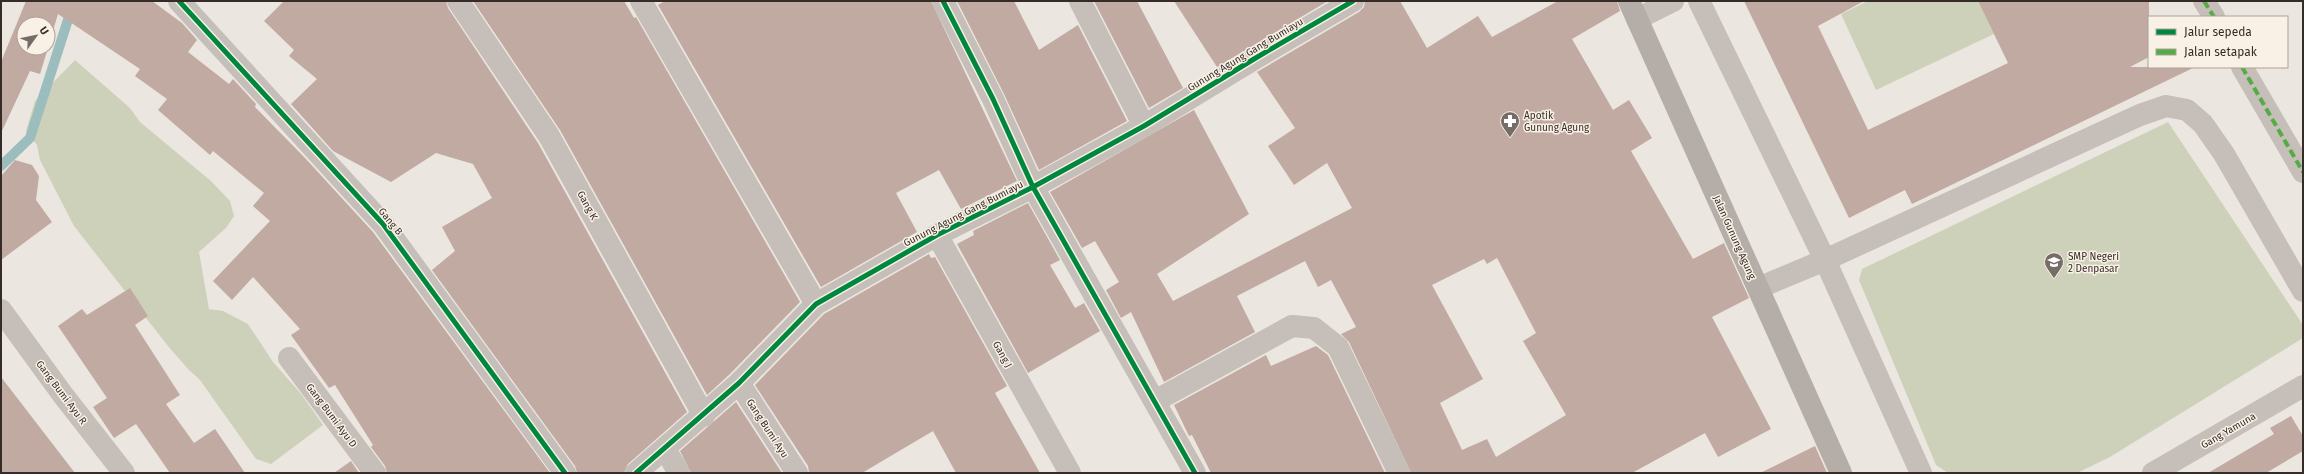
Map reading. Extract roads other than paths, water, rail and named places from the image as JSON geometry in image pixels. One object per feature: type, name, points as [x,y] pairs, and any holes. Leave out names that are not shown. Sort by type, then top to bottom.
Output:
[{"type":"main road","name":"Jalan Gunung Agung","points":[[1633,10],[1841,473]]},
{"type":"street","name":"Gang B","points":[[179,1],[383,224],[565,473]]},
{"type":"street","name":"Gang K","points":[[458,1],[550,136],[704,416]]},
{"type":"street","points":[[641,1],[816,304]]},
{"type":"street","points":[[943,1],[993,99],[1033,187],[1195,473]]},
{"type":"street","points":[[1080,1],[1144,126]]},
{"type":"street","name":"Gunung Agung Gang Bumiayu","points":[[636,473],[704,416],[739,383],[816,304],[937,235],[1033,187],[1144,126],[1254,58],[1353,1]]},
{"type":"street","points":[[1633,10],[1673,1]]},
{"type":"street","points":[[1699,1],[1824,260],[1920,473]]},
{"type":"street","points":[[2204,1],[2213,16]]},
{"type":"street","points":[[2243,68],[2303,172]]},
{"type":"street","points":[[1758,288],[1824,260],[2140,115],[2166,106],[2187,110],[2203,124],[2224,154],[2303,291]]},
{"type":"street","name":"Gang J","points":[[937,235],[1070,473]]},
{"type":"street","name":"Gang Bumi Ayu R","points":[[1,310],[63,395],[124,473]]},
{"type":"street","points":[[1155,401],[1292,326],[1314,328],[1338,347],[1399,473]]},
{"type":"street","name":"Gang Bumi Ayu D","points":[[289,358],[375,473]]},
{"type":"street","name":"Gang Bumi Ayu","points":[[739,383],[797,473]]},
{"type":"street","name":"Gang Yamuna","points":[[2157,472],[2303,386]]},
{"type":"street","points":[[665,449],[679,473]]},
{"type":"waterway","points":[[1,166],[30,138],[74,1]]},
{"type":"place","name":"Apotik Gunung Agung","points":[[1510,138]]},
{"type":"place","name":"SMP Negeri 2 Denpasar","points":[[2054,279]]}]
